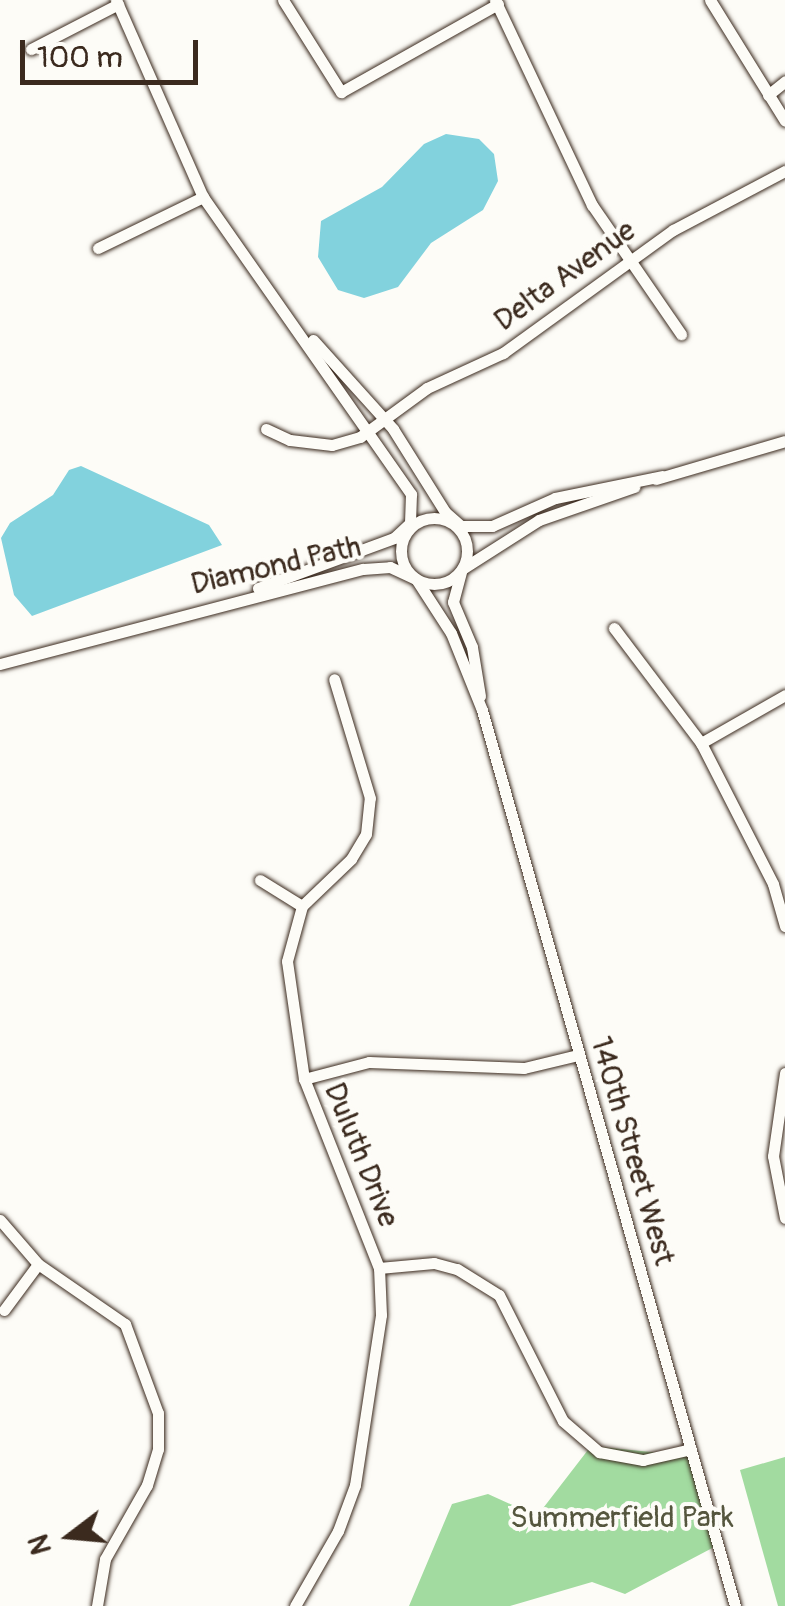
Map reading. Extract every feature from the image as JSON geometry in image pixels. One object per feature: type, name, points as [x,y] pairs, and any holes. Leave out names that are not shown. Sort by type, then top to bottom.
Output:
[{"type":"street","points":[[283,0],[340,92],[496,2],[592,205],[681,334]]},
{"type":"street","points":[[710,0],[785,121]]},
{"type":"street","points":[[31,50],[117,2],[203,196],[277,300],[453,522],[467,544],[462,569]]},
{"type":"street","points":[[768,95],[785,82]]},
{"type":"street","name":"Delta Avenue","points":[[377,426],[427,388],[502,353],[628,261],[785,171]]},
{"type":"street","points":[[98,248],[203,196]]},
{"type":"street","points":[[277,300],[377,426],[412,494],[406,530]]},
{"type":"street","points":[[266,429],[332,446],[377,426]]},
{"type":"street","name":"Diamond Path","points":[[0,664],[363,569],[390,567],[439,584],[539,520],[662,476],[785,441]]},
{"type":"street","name":"Diamond Path","points":[[146,623],[352,558],[435,518],[492,526],[555,498],[662,476]]},
{"type":"street","name":"Diamond Path","points":[[406,530],[402,558],[416,579]]},
{"type":"street","name":"140th Street West","points":[[462,569],[454,602],[472,647],[482,710]]},
{"type":"street","name":"140th Street West","points":[[416,579],[451,633],[482,710],[735,1606]]},
{"type":"street","points":[[614,628],[702,743],[773,884],[785,926]]},
{"type":"street","points":[[260,880],[302,906],[351,859],[366,834],[370,798],[334,679]]},
{"type":"street","points":[[702,743],[785,695]]},
{"type":"street","name":"Duluth Drive","points":[[295,1606],[338,1531],[355,1484],[382,1314],[379,1268],[304,1079],[287,961],[302,906]]},
{"type":"street","points":[[304,1079],[368,1062],[524,1068],[578,1055]]},
{"type":"street","points":[[785,1073],[774,1156],[785,1218]]},
{"type":"street","points":[[0,1220],[38,1264],[125,1324],[158,1412],[153,1467],[106,1559],[97,1606]]},
{"type":"street","points":[[379,1268],[434,1263],[458,1268],[499,1295],[563,1421],[599,1452],[643,1460],[691,1449]]},
{"type":"street","points":[[4,1310],[38,1264]]},
{"type":"green space","name":"Summerfield Park","points":[[591,1446],[671,1454],[691,1449],[718,1545],[625,1594],[592,1582],[510,1606],[409,1606],[452,1504],[488,1494],[537,1516]]},
{"type":"green space","points":[[785,1457],[785,1606],[778,1606],[740,1470]]},
{"type":"water","points":[[446,134],[479,139],[494,154],[498,181],[483,210],[431,243],[398,287],[364,298],[338,290],[318,257],[321,221],[382,187],[424,144]]},
{"type":"water","points":[[81,466],[209,525],[222,545],[32,616],[14,595],[1,538],[10,523],[53,495],[69,470]]}]
